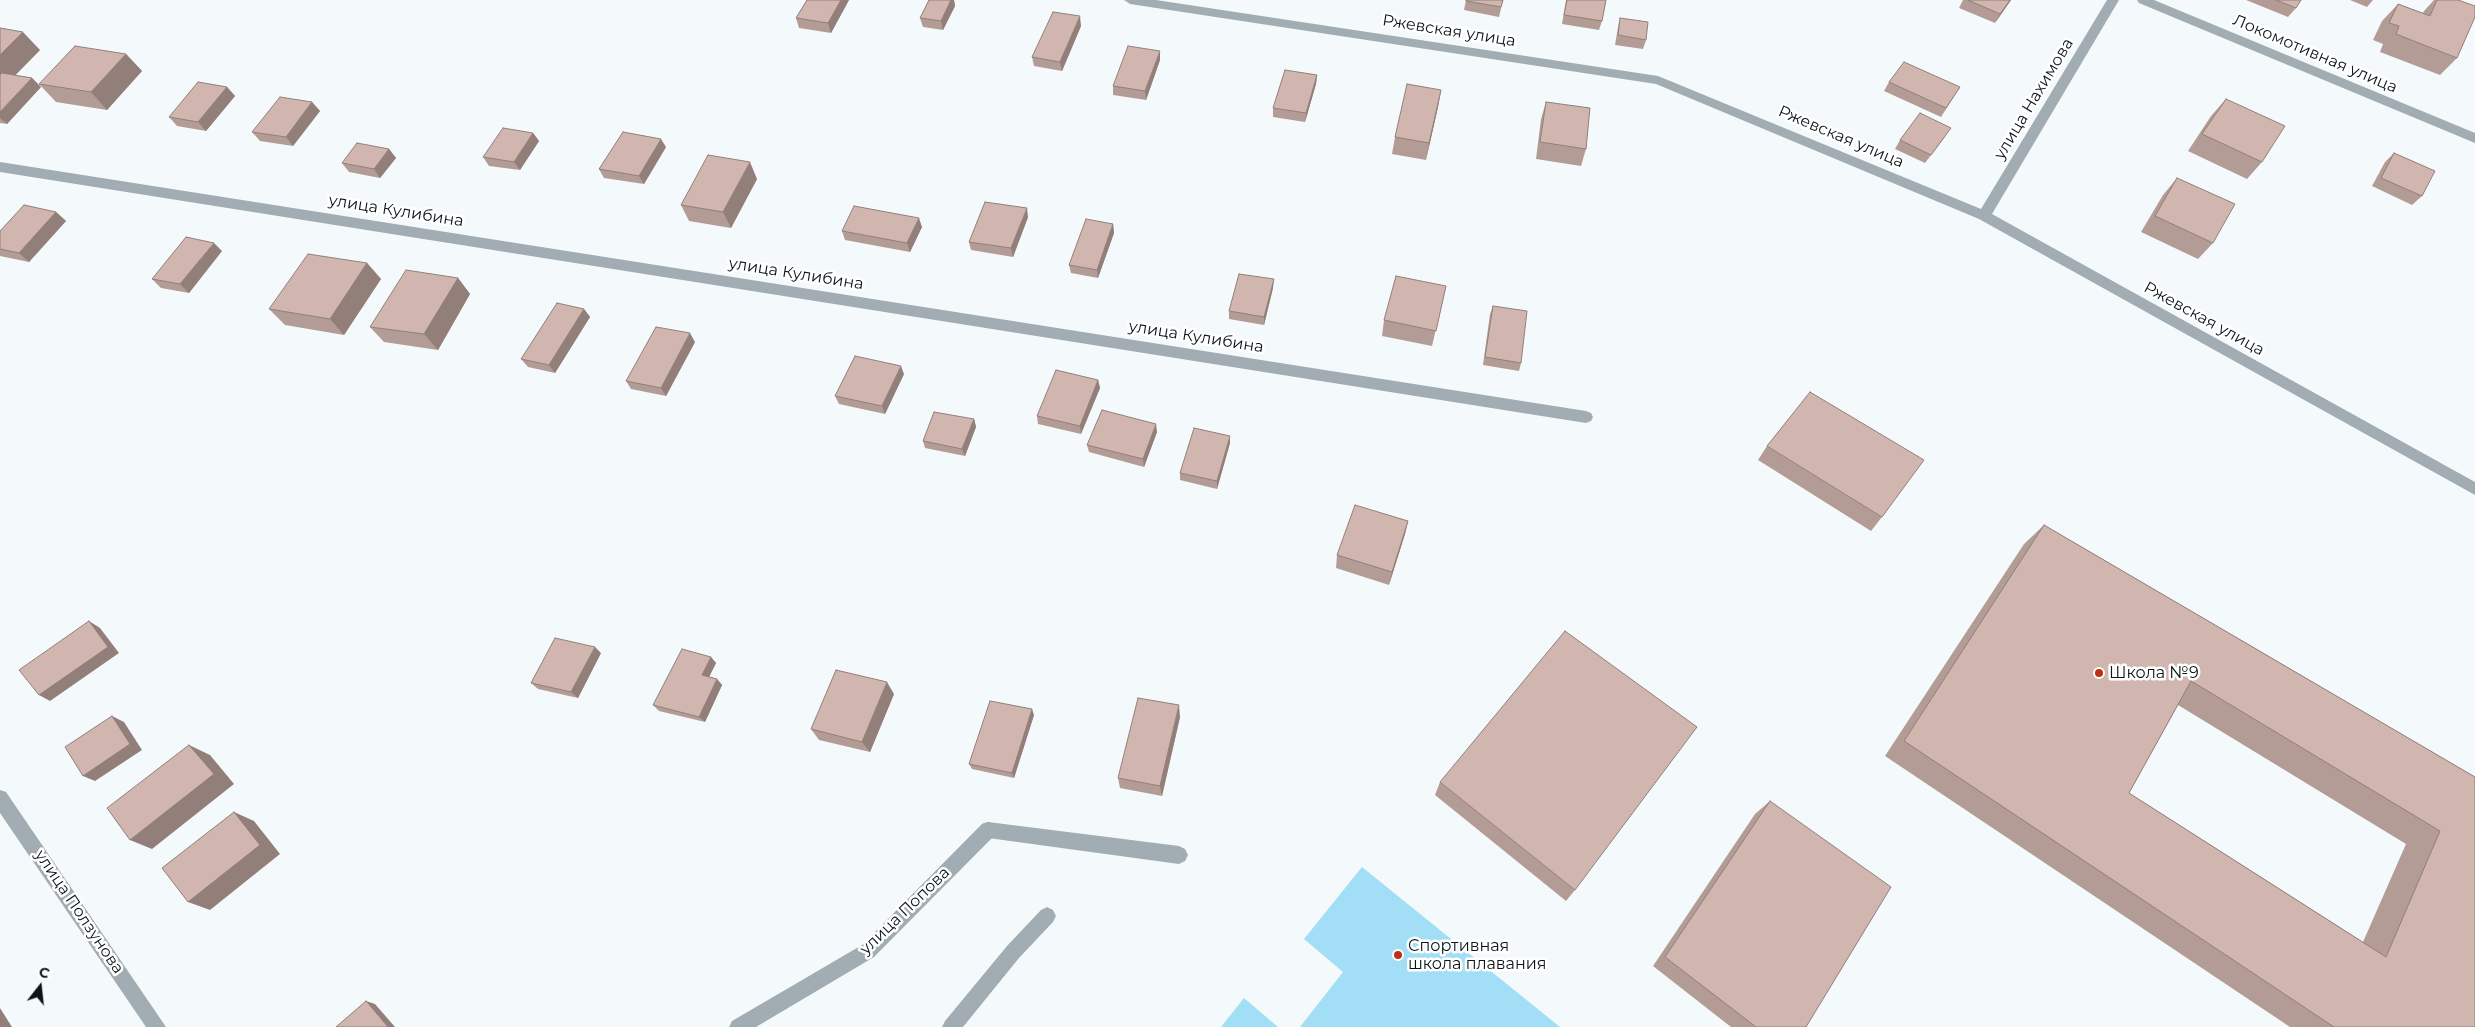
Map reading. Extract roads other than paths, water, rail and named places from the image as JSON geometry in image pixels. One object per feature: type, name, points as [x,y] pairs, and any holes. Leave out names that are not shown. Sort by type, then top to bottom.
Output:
[{"type":"street","name":"Ржевская улица","points":[[1130,0],[1658,80],[1984,216],[2475,489]]},
{"type":"street","name":"улица Нахимова","points":[[1984,216],[2113,0]]},
{"type":"street","name":"Локомотивная улица","points":[[2143,0],[2475,138]]},
{"type":"street","name":"улица Кулибина","points":[[0,166],[1586,417]]},
{"type":"street","name":"улица Ползунова","points":[[0,798],[157,1027]]},
{"type":"street","name":"улица Попова","points":[[738,1027],[868,951],[988,830],[1179,855]]},
{"type":"street","points":[[951,1027],[1013,952],[1047,916]]},
{"type":"place","name":"Школа №9","points":[[2099,673]]},
{"type":"place","name":"Спортивная школа плавания","points":[[1398,955]]}]
